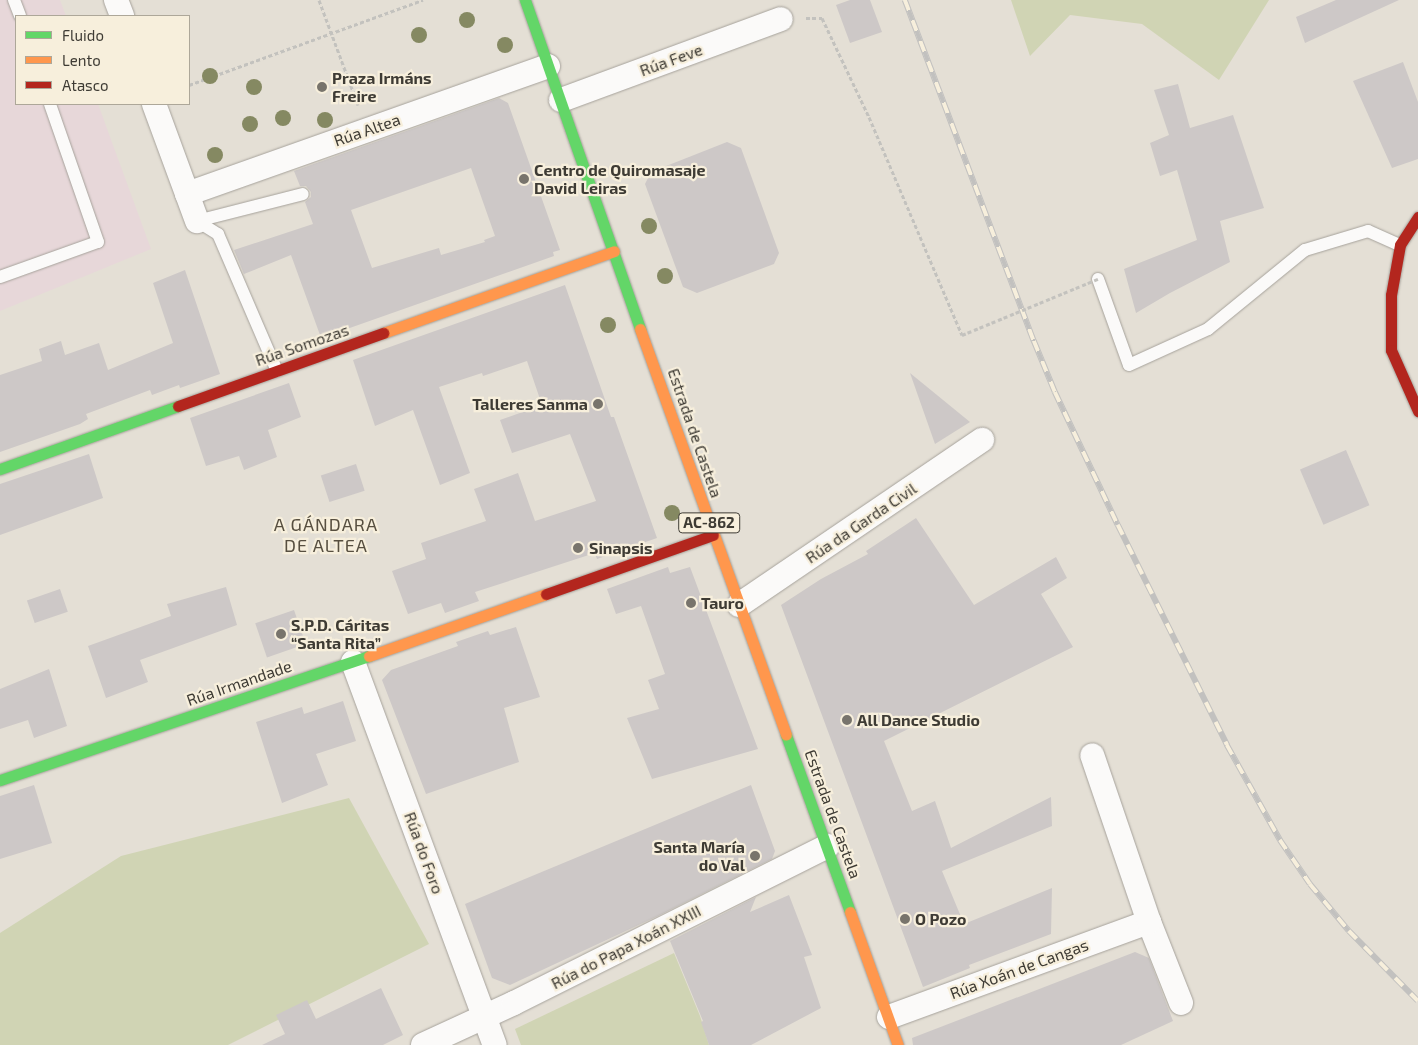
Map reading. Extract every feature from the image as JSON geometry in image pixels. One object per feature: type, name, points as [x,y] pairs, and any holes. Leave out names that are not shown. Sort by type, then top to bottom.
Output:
[{"type":"street","points":[[116,0],[122,15]]},
{"type":"street","name":"Estrada de Castela","points":[[524,0],[561,100],[713,535],[828,846],[898,1045]]},
{"type":"street","name":"Rúa Feve","points":[[561,100],[781,19]]},
{"type":"street","name":"Rúa Altea","points":[[187,194],[548,66]]},
{"type":"street","points":[[154,105],[197,221]]},
{"type":"street","points":[[1418,216],[1400,245],[1391,295],[1391,350],[1418,411]]},
{"type":"street","name":"Rúa Somozas","points":[[0,469],[614,252]]},
{"type":"street","name":"Rúa da Garda Civil","points":[[739,605],[982,440]]},
{"type":"street","name":"Rúa Irmandade","points":[[0,780],[353,662],[713,535]]},
{"type":"street","name":"Rúa do Foro","points":[[353,662],[495,1045]]},
{"type":"street","points":[[1092,755],[1149,922],[1181,1003]]},
{"type":"street","name":"Rúa do Papa Xoán XXIII","points":[[423,1045],[828,846]]},
{"type":"street","name":"Rúa Xoán de Cangas","points":[[889,1017],[1149,922]]},
{"type":"lane","points":[[14,0],[20,15]]},
{"type":"lane","points":[[0,277],[98,242],[50,105]]},
{"type":"lane","points":[[197,221],[303,194]]},
{"type":"lane","points":[[197,221],[218,234],[277,371]]},
{"type":"lane","points":[[1098,279],[1129,365],[1208,329],[1305,250],[1368,231],[1400,245]]},
{"type":"path","points":[[319,0],[367,130]]},
{"type":"path","points":[[190,85],[423,0]]},
{"type":"path","points":[[781,19],[822,18],[869,116],[962,335],[1098,279]]},
{"type":"shaded area","points":[[0,0],[60,0],[66,15],[15,15],[15,105],[98,105],[151,249],[0,311]]},
{"type":"green space","points":[[1011,0],[1269,0],[1219,80],[1142,24],[1070,15],[1030,56]]},
{"type":"green space","points":[[349,798],[429,944],[228,1045],[0,1045],[0,933],[121,856]]},
{"type":"green space","points":[[674,953],[700,1016],[709,1045],[521,1045],[515,1029]]},
{"type":"building","points":[[850,0],[870,0],[882,32],[850,43],[836,5]]},
{"type":"building","points":[[1336,0],[1399,0],[1305,43],[1296,17]]},
{"type":"building","points":[[1403,62],[1418,102],[1418,159],[1392,168],[1353,81]]},
{"type":"building","points":[[1178,84],[1190,128],[1233,115],[1264,208],[1220,221],[1230,262],[1136,313],[1124,269],[1197,240],[1177,170],[1160,176],[1150,143],[1169,135],[1154,90]]},
{"type":"building","points":[[499,98],[508,103],[560,250],[553,252],[554,256],[344,330],[342,327],[320,335],[291,255],[244,274],[234,250],[313,224],[305,202],[311,197],[311,192],[306,186],[300,186],[294,171]],"holes":[[[471,168],[495,236],[484,240],[485,242],[441,255],[439,248],[372,268],[351,210]]]},
{"type":"building","points":[[727,142],[741,148],[779,253],[774,264],[697,293],[683,287],[645,184],[651,172]]},
{"type":"building","points":[[185,270],[220,374],[180,388],[179,385],[152,395],[150,390],[86,414],[88,419],[80,424],[0,452],[0,375],[42,361],[39,349],[61,341],[65,355],[99,343],[108,370],[173,343],[153,283]]},
{"type":"building","points":[[565,285],[611,417],[614,417],[657,538],[597,559],[595,553],[475,592],[479,601],[445,613],[441,603],[408,614],[392,571],[426,559],[421,543],[486,521],[474,489],[518,473],[535,521],[596,501],[570,434],[512,453],[500,420],[542,405],[527,361],[483,376],[482,373],[439,387],[470,473],[440,485],[413,410],[375,426],[353,360]]},
{"type":"building","points":[[910,373],[970,422],[935,444]]},
{"type":"building","points":[[289,383],[301,417],[268,430],[277,457],[244,470],[239,456],[206,466],[190,418]]},
{"type":"building","points":[[1346,450],[1369,505],[1323,525],[1300,470]]},
{"type":"building","points":[[89,454],[103,498],[0,535],[0,484]]},
{"type":"building","points":[[356,464],[365,491],[329,502],[321,475]]},
{"type":"building","points":[[916,518],[974,605],[1056,557],[1067,578],[1041,594],[1073,647],[884,741],[912,811],[935,801],[951,848],[1051,797],[1052,826],[942,871],[964,924],[1052,888],[1051,934],[969,965],[970,968],[923,987],[781,605],[821,579],[868,554],[866,551]]},
{"type":"building","points":[[668,567],[670,573],[690,567],[758,749],[652,779],[627,718],[659,709],[648,680],[665,674],[641,606],[616,614],[607,589]]},
{"type":"building","points":[[226,587],[237,625],[140,660],[148,682],[106,698],[88,646],[171,616],[167,604]]},
{"type":"building","points":[[60,589],[68,612],[35,623],[27,600]]},
{"type":"building","name":"S.P.D. Cáritas “Santa Rita”","points":[[294,610],[306,644],[267,657],[255,623]]},
{"type":"building","points":[[516,627],[540,697],[504,708],[519,762],[426,794],[382,680],[391,670],[458,646],[456,642],[488,631],[490,635]]},
{"type":"building","points":[[49,669],[67,726],[34,738],[28,720],[0,729],[0,689]]},
{"type":"building","points":[[343,701],[356,741],[316,754],[328,785],[282,803],[256,722],[302,707],[304,714]]},
{"type":"building","points":[[34,785],[52,843],[0,859],[0,796]]},
{"type":"building","points":[[751,785],[775,851],[772,859],[660,915],[510,985],[492,978],[465,904]]},
{"type":"building","points":[[789,895],[812,955],[804,957],[821,1008],[751,1045],[709,1045],[701,1022],[703,1021],[670,941],[756,897],[750,912]]},
{"type":"building","points":[[1135,952],[1149,958],[1173,1021],[1121,1045],[913,1045],[912,1038]]},
{"type":"building","points":[[381,988],[403,1035],[383,1045],[262,1045],[285,1034],[276,1015],[307,1000],[316,1019]]},
{"type":"railway","points":[[905,0],[1055,392],[1118,525],[1227,745],[1280,840],[1310,884],[1349,931],[1418,1001]]},
{"type":"traffic: fast","points":[[525,0],[640,329]]},
{"type":"traffic: fast","points":[[0,469],[178,406]]},
{"type":"traffic: fast","points":[[0,780],[369,656]]},
{"type":"traffic: fast","points":[[786,735],[850,912]]},
{"type":"traffic: slow","points":[[383,333],[614,251]]},
{"type":"traffic: slow","points":[[640,329],[786,735]]},
{"type":"traffic: slow","points":[[369,656],[546,594]]},
{"type":"traffic: slow","points":[[850,912],[898,1045]]},
{"type":"traffic: jam","points":[[1418,217],[1400,245],[1391,295],[1391,350],[1418,411]]},
{"type":"traffic: jam","points":[[178,406],[383,333]]},
{"type":"traffic: jam","points":[[546,594],[713,535]]},
{"type":"place","name":"Praza Irmáns Freire","points":[[322,87]]},
{"type":"place","name":"Centro de Quiromasaje David Leiras","points":[[524,179]]},
{"type":"place","name":"Talleres Sanma","points":[[598,404]]},
{"type":"place","name":"Sinapsis","points":[[578,548]]},
{"type":"place","name":"Tauro","points":[[691,603]]},
{"type":"place","name":"S.P.D. Cáritas “Santa Rita”","points":[[281,634]]},
{"type":"place","name":"All Dance Studio","points":[[847,720]]},
{"type":"place","name":"Santa María do Val","points":[[755,856]]},
{"type":"place","name":"O Pozo","points":[[905,919]]},
{"type":"district","name":"A GÁNDARA DE ALTEA","points":[[326,535]]}]
